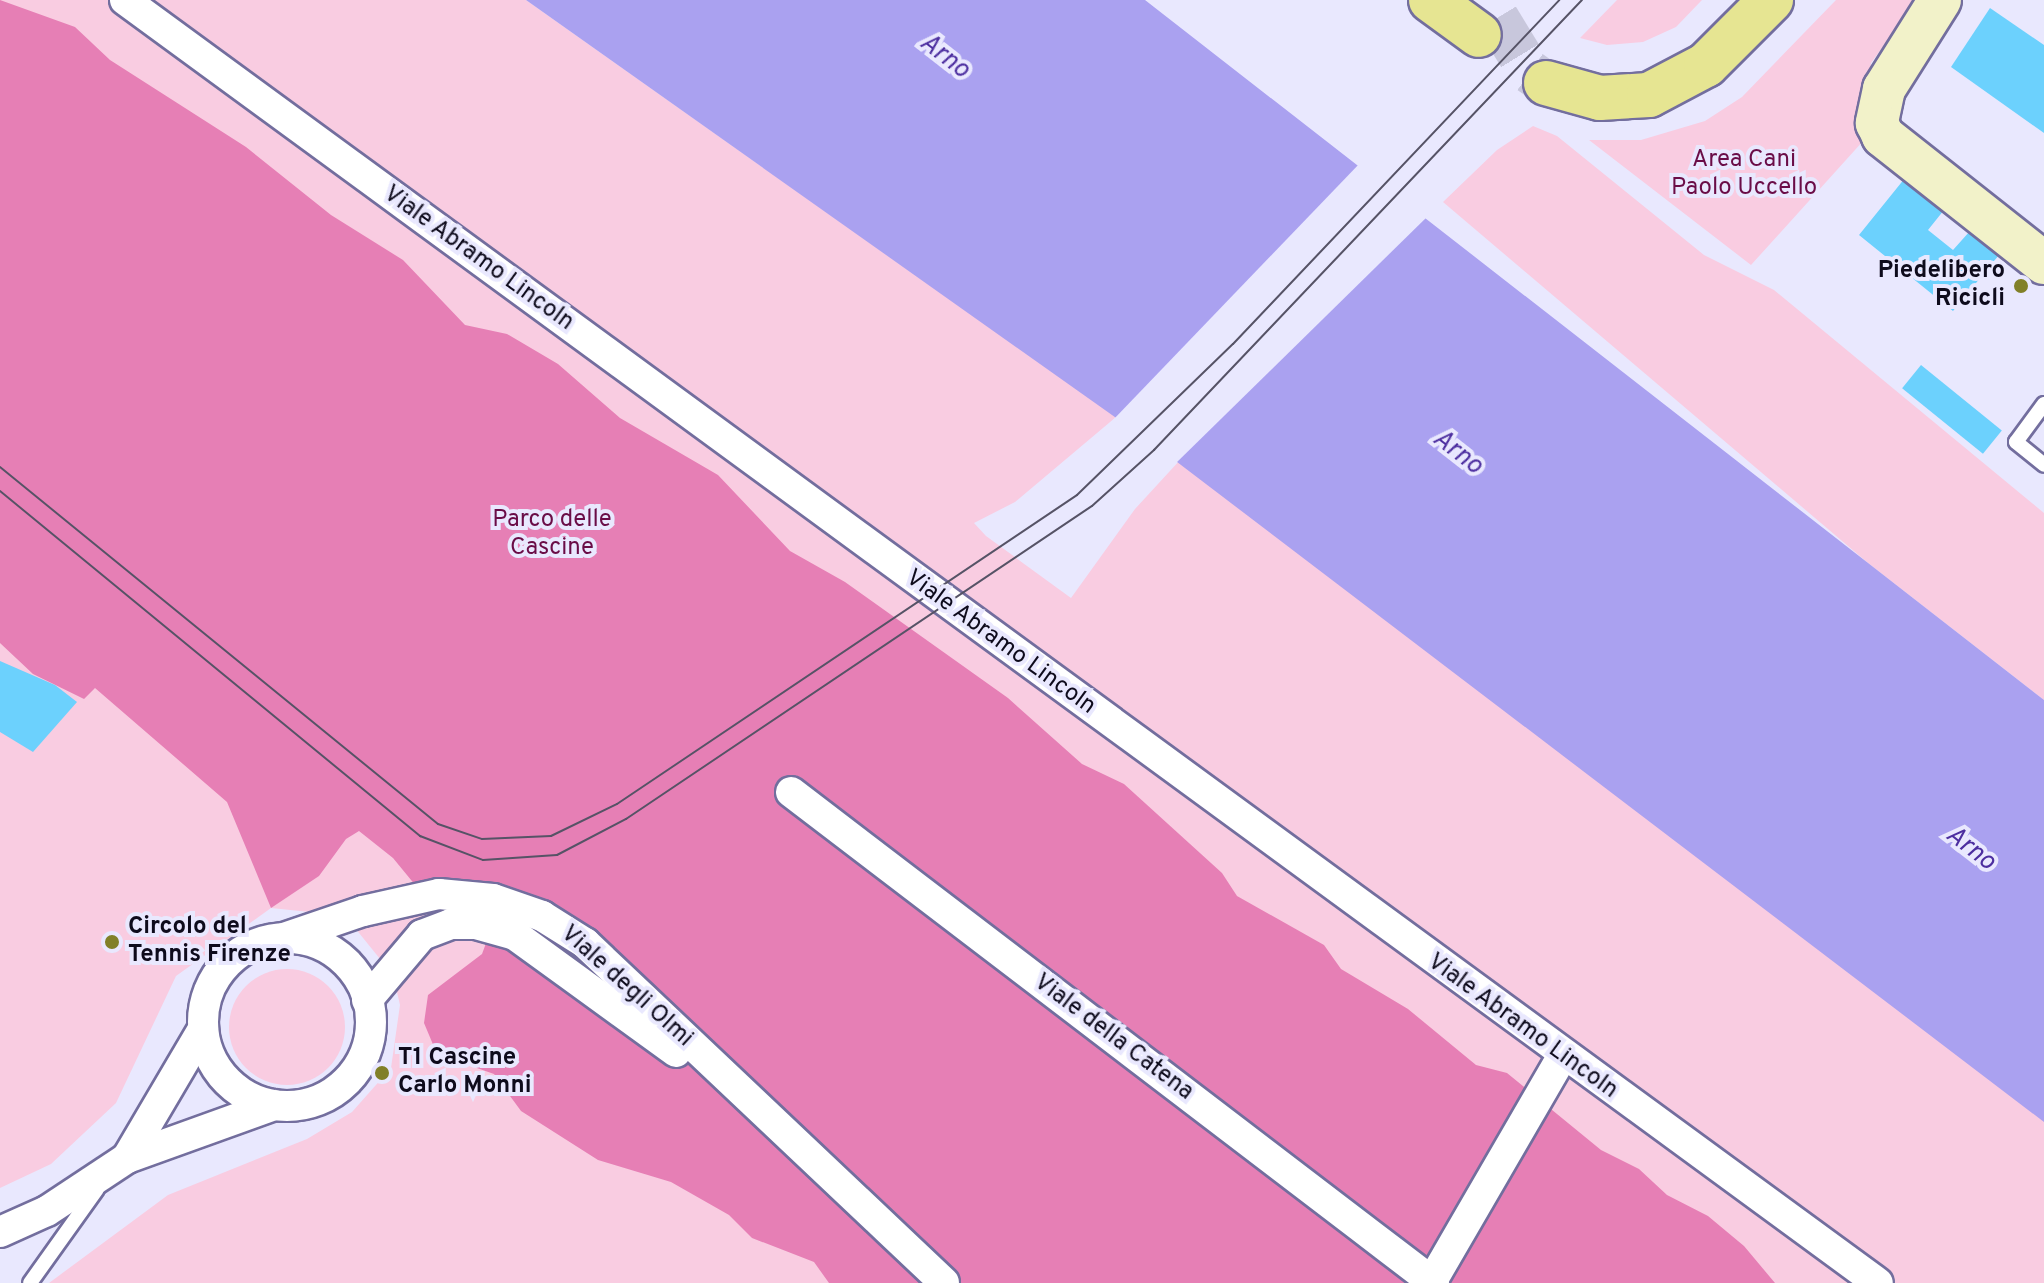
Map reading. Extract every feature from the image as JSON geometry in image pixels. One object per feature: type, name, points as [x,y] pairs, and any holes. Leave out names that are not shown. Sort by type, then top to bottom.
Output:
[{"type":"main road","points":[[1431,0],[1489,18]]},
{"type":"main road","points":[[1546,83],[1600,98],[1649,95],[1706,65],[1771,0]]},
{"type":"street","name":"Viale Abramo Lincoln","points":[[125,0],[1562,1057],[1878,1283]]},
{"type":"street","points":[[1940,0],[1884,89],[1877,123],[1883,136],[2044,263]]},
{"type":"street","name":"Viale della Catena","points":[[791,792],[1433,1282]]},
{"type":"street","name":"Viale degli Olmi","points":[[284,938],[422,896],[473,895],[526,908],[585,943],[944,1283]]},
{"type":"street","name":"Viale degli Olmi","points":[[367,1000],[422,935],[451,924],[496,927],[530,945],[762,1113]]},
{"type":"street","points":[[0,1232],[47,1211],[118,1164],[274,1105],[317,1101],[348,1081],[370,1037],[367,1000],[358,978],[328,949],[284,938],[248,948],[218,973],[207,994],[203,1029],[211,1060],[223,1078],[245,1095],[274,1105]]},
{"type":"street","points":[[118,1164],[203,1029]]},
{"type":"street","points":[[1433,1282],[1562,1057]]},
{"type":"lane","points":[[2044,404],[2016,442],[2044,465]]},
{"type":"lane","points":[[30,1283],[118,1164]]},
{"type":"green space","name":"Parco delle Cascine","points":[[0,0],[526,0],[1116,417],[1015,502],[974,523],[986,536],[1071,598],[1135,509],[1192,447],[2044,1113],[2044,1283],[49,1283],[168,1195],[307,1139],[352,1112],[391,1068],[400,1005],[393,975],[355,928],[329,914],[271,908],[176,976],[116,1103],[51,1164],[0,1188]]},
{"type":"green space","points":[[0,0],[75,27],[110,60],[246,147],[331,215],[403,260],[465,325],[507,334],[558,364],[620,418],[718,475],[790,551],[845,582],[1008,698],[1082,764],[1124,784],[1222,873],[1237,896],[1324,945],[1341,969],[1408,1009],[1476,1065],[1507,1073],[1601,1150],[1639,1169],[1667,1195],[1708,1216],[1744,1246],[1775,1283],[829,1283],[814,1262],[752,1238],[729,1215],[671,1182],[598,1160],[521,1111],[494,1074],[437,1054],[424,1023],[428,995],[482,954],[492,927],[416,886],[393,858],[359,831],[346,839],[319,876],[271,908],[227,802],[95,688],[84,699],[33,674],[0,643]]},
{"type":"green space","points":[[1617,0],[1702,0],[1676,27],[1643,42],[1607,45],[1580,38]]},
{"type":"green space","name":"Area Cani Paolo Uccello","points":[[1836,0],[1917,0],[1871,63],[1864,140],[1751,265],[1589,140],[1641,140],[1705,121],[1742,97]]},
{"type":"green space","points":[[1533,126],[1557,136],[1704,255],[1774,290],[2044,513],[2044,700],[1868,563],[1443,202],[1497,150]]},
{"type":"green space","points":[[287,969],[309,974],[328,986],[340,1005],[345,1027],[340,1049],[328,1068],[309,1080],[287,1085],[265,1080],[246,1068],[234,1049],[229,1027],[234,1005],[246,986],[265,974]]},
{"type":"water","name":"Arno","points":[[526,0],[1145,0],[2044,700],[2044,1122],[1160,449]]},
{"type":"pier","points":[[1361,162],[1429,215],[1174,465],[1113,420]]},
{"type":"building","points":[[1990,8],[2044,45],[2044,133],[1951,67]]},
{"type":"building","points":[[1905,178],[1944,210],[1928,230],[1953,250],[1970,231],[1999,255],[1953,311],[1859,235]]},
{"type":"building","points":[[1921,365],[2002,430],[1983,454],[1902,388]]},
{"type":"building","points":[[0,661],[55,685],[77,702],[33,752],[0,732]]},
{"type":"tunnel","points":[[1497,18],[1530,72],[1546,83]]},
{"type":"tram line","points":[[0,467],[438,824],[482,839],[551,836],[617,804],[1077,495],[1233,344],[1559,0]]},
{"type":"tram line","points":[[0,491],[420,836],[483,860],[557,855],[626,819],[1092,506],[1154,450],[1582,0]]},
{"type":"place","name":"Piedelibero Ricicli","points":[[2021,286]]},
{"type":"place","name":"Circolo del Tennis Firenze","points":[[112,942]]},
{"type":"place","name":"T1 Cascine Carlo Monni","points":[[382,1073]]}]
